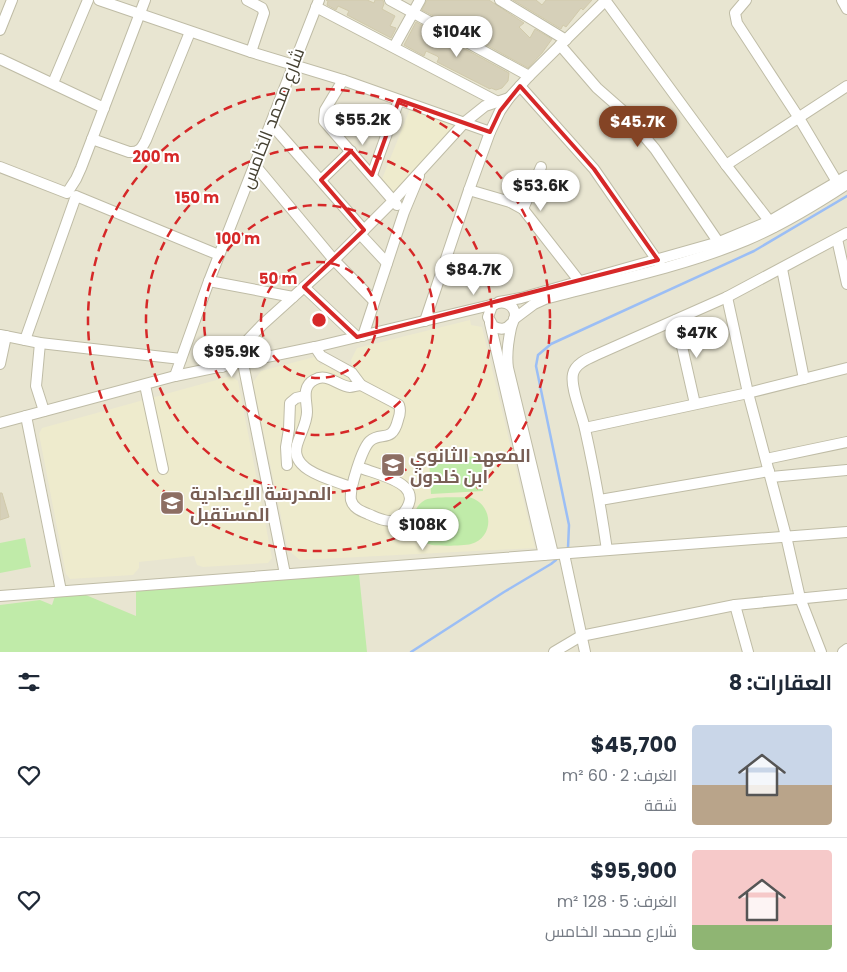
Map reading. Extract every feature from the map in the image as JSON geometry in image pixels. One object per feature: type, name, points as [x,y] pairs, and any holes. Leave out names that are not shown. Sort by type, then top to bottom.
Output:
[{"type":"street","points":[[0,30],[12,0]]},
{"type":"street","points":[[53,83],[88,0]]},
{"type":"street","points":[[99,0],[190,32],[342,80],[490,132]]},
{"type":"street","points":[[25,340],[76,179],[145,0]]},
{"type":"street","points":[[247,0],[262,8],[264,13],[251,52]]},
{"type":"street","points":[[390,0],[529,76]]},
{"type":"street","points":[[394,47],[420,0]]},
{"type":"street","points":[[500,0],[563,43],[597,88],[622,110],[655,149],[721,246]]},
{"type":"street","points":[[425,321],[469,190],[500,110],[529,76],[605,0],[726,165],[772,224]]},
{"type":"street","points":[[746,0],[734,13],[735,20],[842,185]]},
{"type":"street","points":[[842,0],[847,9]]},
{"type":"street","points":[[318,3],[394,47],[496,101]]},
{"type":"street","name":"شارع محمد الخامس","points":[[175,376],[209,280],[318,3]]},
{"type":"street","points":[[92,139],[129,152],[137,152],[141,148],[190,32]]},
{"type":"street","points":[[0,59],[104,108]]},
{"type":"street","points":[[342,80],[325,110],[323,118],[326,125],[404,212]]},
{"type":"street","points":[[520,86],[594,169],[660,264]]},
{"type":"street","points":[[726,165],[847,86]]},
{"type":"street","points":[[222,367],[262,325],[334,260],[393,201],[465,122],[485,106],[509,98]]},
{"type":"street","points":[[372,175],[399,100]]},
{"type":"street","points":[[271,124],[321,180],[387,263]]},
{"type":"street","points":[[321,180],[352,152]]},
{"type":"street","points":[[254,164],[334,260],[374,301]]},
{"type":"street","points":[[523,209],[541,166]]},
{"type":"street","points":[[0,167],[219,255]]},
{"type":"street","points":[[360,336],[404,212],[421,171]]},
{"type":"street","points":[[459,313],[477,314],[496,328],[509,327],[513,321],[534,304],[721,246],[772,224],[842,185],[847,176]]},
{"type":"street","points":[[469,190],[510,202],[523,209],[580,282]]},
{"type":"street","points":[[607,550],[600,500],[573,378],[576,367],[596,355],[728,297],[847,234]]},
{"type":"street","points":[[837,239],[847,284]]},
{"type":"street","points":[[0,423],[175,376],[315,347],[660,264]]},
{"type":"street","points":[[782,269],[804,379]]},
{"type":"street","points":[[209,280],[293,297]]},
{"type":"street","points":[[304,287],[360,336]]},
{"type":"street","points":[[728,297],[748,393],[786,536],[800,598],[821,652]]},
{"type":"street","points":[[504,302],[511,306],[515,315],[507,350],[508,368],[548,555],[489,322],[489,309],[497,303],[504,302]]},
{"type":"street","points":[[676,320],[695,404]]},
{"type":"street","points":[[0,364],[3,335],[40,343],[181,360]]},
{"type":"street","points":[[40,343],[36,386],[38,398],[44,411]]},
{"type":"street","points":[[315,347],[322,356],[352,373],[361,385],[396,402],[400,406],[401,410],[396,428],[391,434],[376,438],[369,442],[364,449],[358,467],[352,487],[351,500],[354,507],[386,521],[398,520],[407,509],[411,497],[409,491],[402,484],[358,467]]},
{"type":"street","points":[[243,362],[285,574]]},
{"type":"street","points":[[585,428],[748,393],[847,368]]},
{"type":"street","points":[[352,487],[306,469],[299,462],[296,452],[307,417],[305,396],[306,389],[310,384],[314,380],[322,378],[333,379],[349,387],[361,385]]},
{"type":"street","points":[[145,385],[163,469]]},
{"type":"street","points":[[287,465],[286,447],[288,437],[296,423],[291,402],[296,398],[305,396]]},
{"type":"street","points":[[26,416],[62,591]]},
{"type":"street","points":[[766,459],[847,442]]},
{"type":"street","points":[[600,500],[770,474],[847,470]]},
{"type":"street","points":[[0,596],[847,532]]},
{"type":"street","points":[[564,554],[585,652]]},
{"type":"street","points":[[554,652],[581,636],[735,605],[847,594]]},
{"type":"street","points":[[735,605],[748,652]]},
{"type":"street","points":[[842,652],[847,649]]},
{"type":"highlighted area","points":[[520,86],[594,169],[658,260],[357,337],[304,287],[364,230],[321,180],[351,151],[372,175],[399,100],[490,132],[500,111]]},
{"type":"shaded area","points":[[0,0],[847,0],[847,652],[0,652]]},
{"type":"shaded area","points":[[410,109],[456,123],[458,129],[395,194],[382,179]]},
{"type":"shaded area","name":"المعهد الثانوي ابن خلدون","points":[[470,320],[471,325],[482,327],[535,548],[300,560],[288,550],[253,382],[261,371],[318,356],[320,365],[330,363],[331,369],[346,376],[357,348]]},
{"type":"shaded area","points":[[231,376],[238,381],[272,558],[268,563],[203,567],[197,565],[194,556],[139,562],[139,568],[133,575],[70,579],[66,574],[39,434],[42,428]]},
{"type":"green space","points":[[481,456],[483,491],[431,494],[429,459]]},
{"type":"green space","points":[[468,497],[483,505],[487,512],[488,527],[485,534],[479,540],[467,545],[440,546],[432,545],[419,538],[415,532],[414,518],[415,511],[419,505],[429,499]]},
{"type":"green space","points":[[25,538],[31,567],[0,573],[0,543]]},
{"type":"green space","points":[[359,574],[367,652],[0,652],[0,605],[40,600],[52,605],[55,596],[81,593],[136,616],[136,590]]},
{"type":"building","points":[[326,0],[367,0],[374,3],[375,0],[383,0],[382,9],[395,16],[390,26],[396,28],[391,38],[347,15],[349,11],[338,6],[336,10],[327,5],[328,1]]},
{"type":"building","points":[[427,0],[489,0],[524,23],[519,27],[530,38],[535,29],[552,39],[528,68],[483,43],[486,39],[475,33],[473,36],[422,10]]},
{"type":"building","points":[[513,0],[536,0],[542,5],[546,0],[592,0],[583,10],[581,8],[566,27],[563,25],[561,29]]},
{"type":"building","points":[[416,22],[449,40],[448,42],[509,73],[508,81],[502,88],[490,89],[437,62],[439,58],[437,56],[426,51],[424,56],[404,45]]},
{"type":"building","points":[[0,493],[2,493],[9,517],[0,520]]},
{"type":"waterway","points":[[568,548],[569,525],[536,366],[538,355],[551,344],[754,251],[847,196]]},
{"type":"waterway","points":[[411,652],[556,560]]},
{"type":"place","name":"المعهد الثانوي ابن خلدون","points":[[393,465]]},
{"type":"place","name":"المدرسة الإعدادية المستقبل","points":[[172,503]]}]
